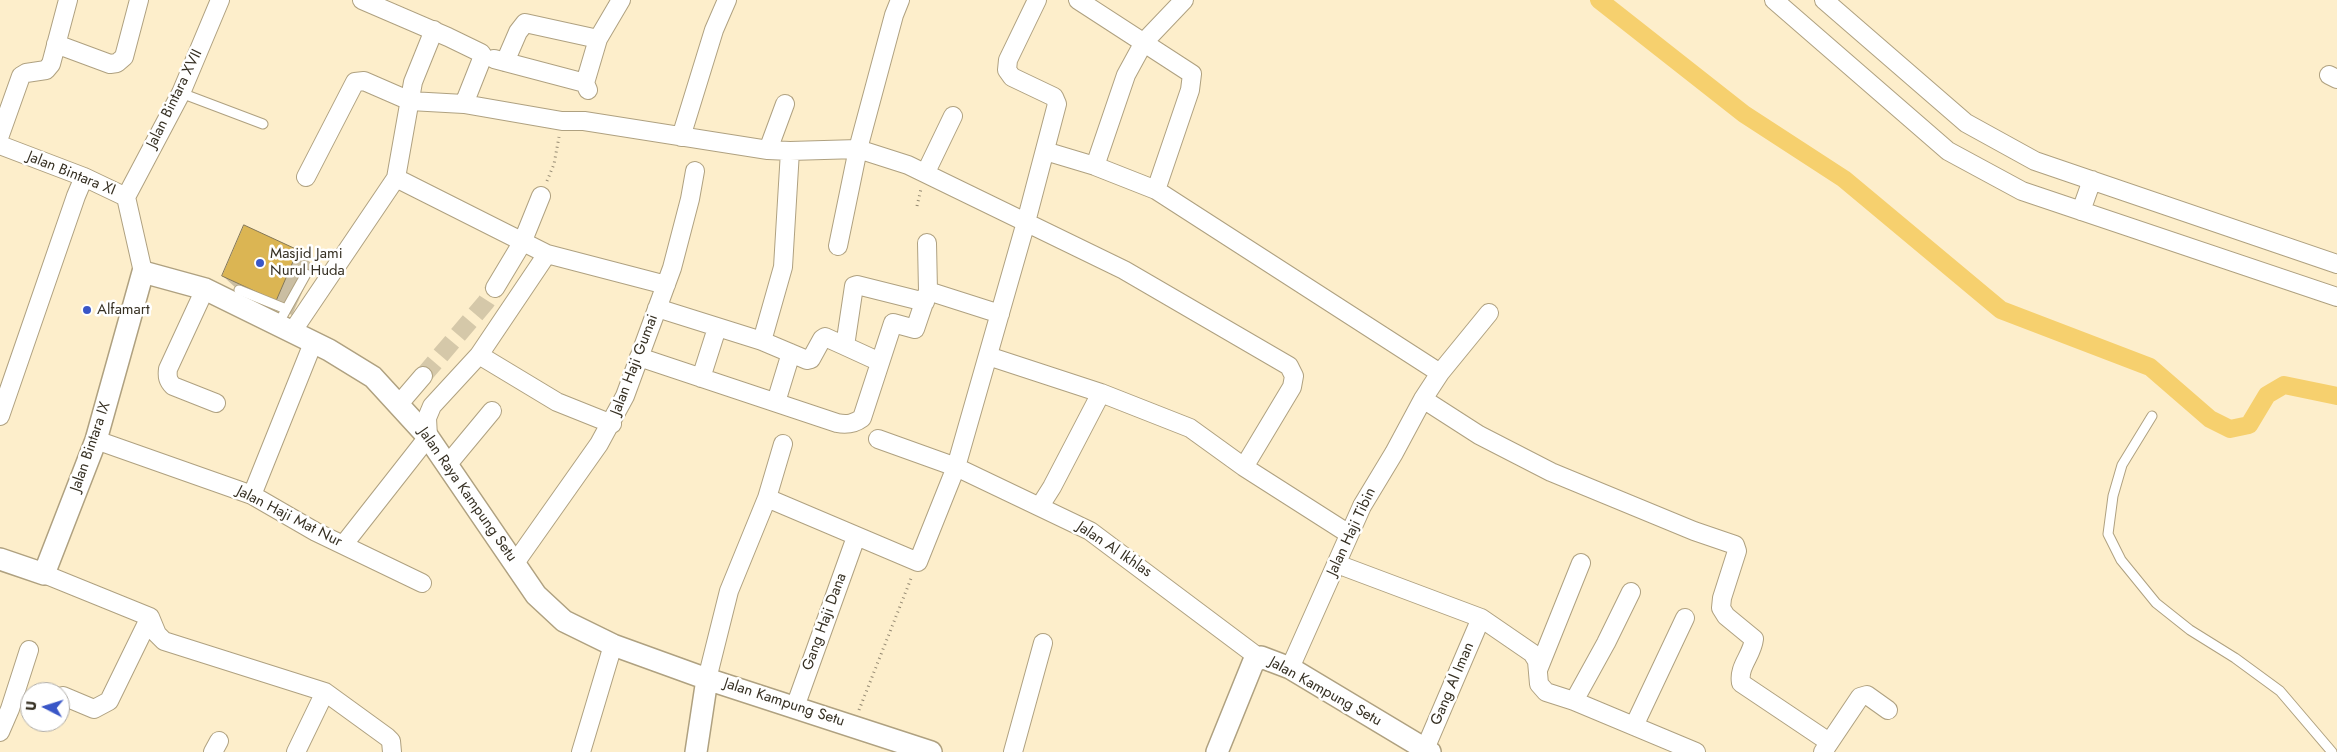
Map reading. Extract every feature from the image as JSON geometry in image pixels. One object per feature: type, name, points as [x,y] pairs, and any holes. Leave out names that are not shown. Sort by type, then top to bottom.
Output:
[{"type":"street","points":[[0,135],[20,76],[26,73],[46,70],[51,64],[68,0]]},
{"type":"street","points":[[56,44],[110,64],[117,63],[124,57],[139,0]]},
{"type":"street","name":"Jalan Bintara XVII","points":[[126,197],[181,93],[220,0]]},
{"type":"street","points":[[362,0],[434,30],[483,56],[587,87],[598,39],[621,0]]},
{"type":"street","points":[[681,138],[714,30],[727,0]]},
{"type":"street","points":[[838,246],[858,149],[894,15],[900,0]]},
{"type":"street","points":[[768,498],[918,562],[956,466],[1026,222],[1057,104],[1054,96],[1012,78],[1008,74],[1006,66],[1037,0]]},
{"type":"street","points":[[1095,166],[1126,76],[1144,42],[1184,0]]},
{"type":"street","points":[[1774,0],[1948,151],[2022,191],[2337,297]]},
{"type":"street","points":[[1824,0],[1966,123],[2035,161],[2337,264]]},
{"type":"street","points":[[1084,1],[1192,74],[1190,90],[1156,190]]},
{"type":"street","points":[[505,62],[518,32],[525,23],[598,39]]},
{"type":"street","points":[[285,322],[396,178],[413,82],[434,30]]},
{"type":"street","points":[[464,104],[483,56]]},
{"type":"street","points":[[306,177],[355,82],[364,82],[410,101],[464,104],[562,121],[584,122],[768,150],[858,149],[926,172],[1124,270],[1289,366],[1294,376],[1292,387],[1244,467]]},
{"type":"street","points":[[768,150],[785,104]]},
{"type":"street","points":[[926,172],[953,116]]},
{"type":"street","name":"Jalan Bintara XI","points":[[0,145],[84,177],[126,197],[142,272]]},
{"type":"street","points":[[762,341],[784,267],[790,151]]},
{"type":"street","points":[[1045,151],[1095,166],[1156,190],[1440,373]]},
{"type":"street","name":"Jalan Haji Gumai","points":[[515,563],[612,424],[625,396],[666,285],[690,199],[695,171]]},
{"type":"street","points":[[0,416],[84,177]]},
{"type":"street","points":[[396,178],[547,254],[666,285]]},
{"type":"street","points":[[2081,211],[2092,180]]},
{"type":"street","points":[[495,288],[522,243],[541,196]]},
{"type":"street","points":[[639,358],[837,423],[857,422],[862,418],[893,324],[915,329],[927,297],[928,244]]},
{"type":"street","points":[[344,544],[428,437],[427,418],[432,406],[479,355],[547,254]]},
{"type":"street","name":"Jalan Raya Kampung Setu","points":[[142,272],[174,279],[205,289],[285,322],[313,343],[349,362],[372,377],[428,437],[536,595],[549,609],[564,621],[613,645],[708,679]]},
{"type":"street","name":"Jalan Bintara IX","points":[[44,574],[96,440],[142,272]]},
{"type":"street","points":[[845,346],[854,286],[857,284],[927,297],[1000,314]]},
{"type":"street","points":[[205,289],[168,369],[168,376],[169,382],[173,386],[216,403]]},
{"type":"street","points":[[657,308],[762,341],[807,360],[812,359],[822,338],[825,337],[880,362]]},
{"type":"street","name":"Jalan Haji Tibin","points":[[1290,668],[1362,506],[1394,453],[1423,399],[1440,373],[1489,313]]},
{"type":"street","points":[[701,378],[717,328]]},
{"type":"street","points":[[252,495],[313,343]]},
{"type":"street","points":[[776,402],[791,353]]},
{"type":"street","points":[[479,355],[557,402],[612,424]]},
{"type":"street","points":[[988,356],[1101,393],[1190,428],[1244,467],[1349,534]]},
{"type":"street","points":[[399,404],[423,376]]},
{"type":"street","points":[[1040,506],[1052,487],[1101,393]]},
{"type":"street","points":[[1423,399],[1479,435],[1543,468],[1694,531],[1735,545],[1737,551],[1722,598],[1721,608],[1726,616],[1754,639],[1753,649],[1739,672],[1741,683],[1826,747],[1855,703],[1863,695],[1867,695],[1888,710]]},
{"type":"street","points":[[448,464],[492,411]]},
{"type":"street","name":"Jalan Al Ikhlas","points":[[878,439],[956,466],[1040,506],[1105,541],[1258,657]]},
{"type":"street","name":"Jalan Haji Mat Nur","points":[[96,440],[252,495],[306,527],[422,583]]},
{"type":"street","points":[[708,679],[729,591],[768,498],[783,444]]},
{"type":"street","name":"Gang Haji Dana","points":[[795,707],[856,537]]},
{"type":"street","points":[[0,559],[44,574],[150,617],[157,634],[164,641],[325,692],[387,737],[391,741],[392,752]]},
{"type":"street","points":[[1538,670],[1581,563]]},
{"type":"street","points":[[1337,564],[1481,618],[1532,653],[1537,661],[1542,688],[1696,752]]},
{"type":"street","points":[[1574,701],[1606,643],[1630,592]]},
{"type":"street","points":[[70,699],[94,709],[109,701],[150,617]]},
{"type":"street","name":"Gang Al Iman","points":[[1427,751],[1481,618]]},
{"type":"street","points":[[1634,726],[1685,618]]},
{"type":"street","points":[[1013,752],[1043,643]]},
{"type":"street","points":[[581,752],[613,645]]},
{"type":"street","points":[[0,732],[10,709],[29,650]]},
{"type":"street","name":"Jalan Kampung Setu","points":[[1217,752],[1253,663],[1258,657],[1290,668],[1427,751]]},
{"type":"street","name":"Jalan Kampung Setu","points":[[696,752],[708,679],[795,707],[906,748],[931,752]]},
{"type":"street","points":[[296,752],[325,692]]},
{"type":"lane","points":[[181,93],[263,124]]},
{"type":"lane","points":[[238,290],[285,322],[306,274]]},
{"type":"lane","points":[[2152,416],[2122,465],[2113,496],[2108,534],[2121,560],[2156,603],[2190,630],[2235,658],[2280,691],[2332,752]]},
{"type":"path","points":[[541,196],[554,164],[562,121]]},
{"type":"path","points":[[859,711],[918,562]]},
{"type":"building","name":"Masjid Jami Nurul Huda","points":[[244,225],[298,250],[276,301],[222,276]]},
{"type":"waterway","points":[[1599,0],[1744,114],[1844,179],[2001,310],[2150,367],[2210,419],[2230,429],[2249,425],[2267,395],[2284,385],[2337,396]]},
{"type":"tunnel","points":[[423,376],[486,302],[495,288]]},
{"type":"place","name":"Masjid Jami Nurul Huda","points":[[260,263]]},
{"type":"place","name":"Alfamart","points":[[87,310]]}]
